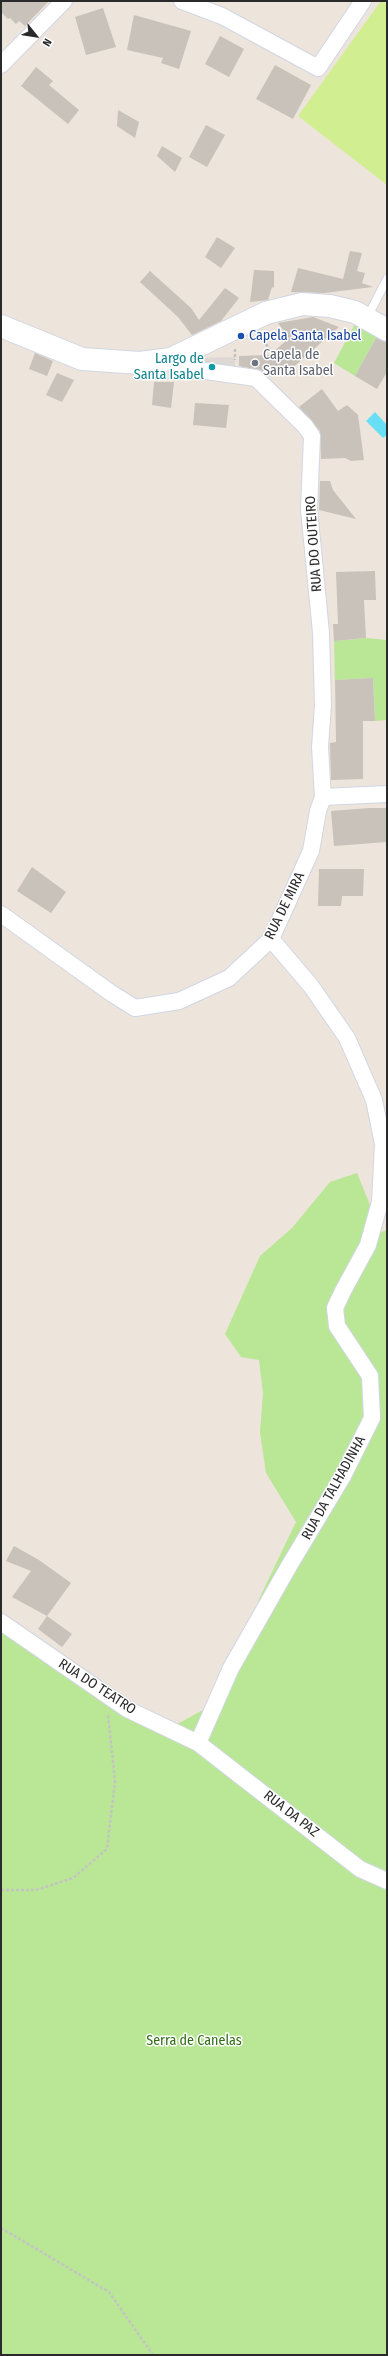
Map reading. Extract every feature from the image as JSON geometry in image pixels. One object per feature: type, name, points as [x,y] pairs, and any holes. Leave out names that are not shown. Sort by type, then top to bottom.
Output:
[{"type":"main road","points":[[1,326],[82,359],[140,364],[170,359],[266,313],[302,304],[330,306],[355,312],[387,330]]},
{"type":"street","points":[[1,66],[64,1]]},
{"type":"street","points":[[182,1],[222,16],[318,68],[363,1]]},
{"type":"street","name":"RUA DO OUTEIRO","points":[[170,359],[192,369],[256,378],[264,384],[305,426],[312,436],[309,509],[321,633],[323,705],[320,747],[323,797]]},
{"type":"street","points":[[323,797],[387,794]]},
{"type":"street","name":"RUA DE MIRA","points":[[1,914],[111,993],[135,1008],[179,1001],[228,978],[272,939],[311,851],[318,811],[323,797]]},
{"type":"street","name":"RUA DA TALHADINHA","points":[[198,1743],[231,1668],[289,1566],[343,1476],[372,1418],[370,1376],[337,1326],[335,1308],[368,1245],[382,1213],[380,1202],[383,1144],[374,1100],[347,1038],[311,986],[272,939]]},
{"type":"street","name":"RUA DO TEATRO","points":[[1,1622],[127,1709],[198,1743]]},
{"type":"street","name":"RUA DA PAZ","points":[[198,1743],[360,1869],[387,1882]]},
{"type":"lane","points":[[367,318],[387,279]]},
{"type":"path","points":[[235,375],[241,325]]},
{"type":"path","points":[[241,325],[277,359],[264,384]]},
{"type":"path","points":[[1,1890],[36,1890],[73,1878],[107,1849],[115,1781],[106,1695]]},
{"type":"path","points":[[1,2228],[109,2292],[153,2355]]},
{"type":"green space","points":[[381,1],[387,4],[387,185],[298,116]]},
{"type":"green space","points":[[355,324],[377,336],[355,376],[334,363]]},
{"type":"green space","points":[[366,638],[387,640],[387,720],[375,721],[373,678],[335,680],[334,641]]},
{"type":"green space","name":"Serra de Canelas","points":[[357,1173],[381,1232],[387,1230],[387,2355],[1,2355],[1,1620],[170,1728],[212,1705],[237,1657],[260,1597],[296,1522],[266,1473],[260,1432],[263,1393],[259,1360],[241,1357],[225,1334],[260,1256],[292,1228],[330,1182]]},
{"type":"shaded area","name":"Largo de Santa Isabel","points":[[235,357],[235,375],[186,366],[199,358]]},
{"type":"water","points":[[375,412],[387,425],[387,435],[383,438],[366,421]]},
{"type":"building","points":[[1,1],[49,1],[25,26],[19,21],[16,24],[1,12]]},
{"type":"building","points":[[103,8],[116,47],[86,55],[75,17]]},
{"type":"building","points":[[134,15],[191,31],[179,69],[161,63],[163,58],[127,50]]},
{"type":"building","points":[[220,36],[244,49],[229,77],[205,64]]},
{"type":"building","points":[[275,65],[311,85],[293,119],[256,99]]},
{"type":"building","points":[[36,67],[53,81],[49,85],[79,110],[68,124],[21,86]]},
{"type":"building","points":[[118,110],[139,122],[135,138],[117,126]]},
{"type":"building","points":[[206,125],[225,135],[207,167],[189,157]]},
{"type":"building","points":[[162,146],[182,158],[175,172],[157,156]]},
{"type":"building","points":[[217,237],[235,248],[221,268],[205,257]]},
{"type":"building","points":[[350,251],[362,253],[357,271],[365,273],[362,283],[373,287],[324,293],[291,292],[298,268],[343,279]]},
{"type":"building","points":[[254,270],[274,271],[274,288],[272,287],[268,300],[250,302]]},
{"type":"building","points":[[150,271],[191,308],[199,320],[225,288],[239,298],[221,321],[192,335],[178,317],[140,282]]},
{"type":"building","points":[[313,317],[339,327],[289,371],[263,371],[239,366],[239,356],[270,355],[289,338],[278,323]]},
{"type":"building","points":[[376,338],[387,342],[387,372],[377,389],[355,376]]},
{"type":"building","points":[[35,353],[53,361],[47,376],[29,369]]},
{"type":"building","points":[[57,373],[74,380],[62,402],[46,395]]},
{"type":"building","points":[[154,382],[174,382],[171,408],[152,405]]},
{"type":"building","points":[[322,389],[338,411],[347,405],[358,415],[364,460],[351,461],[345,458],[321,459],[320,431],[299,407]]},
{"type":"building","points":[[195,403],[229,405],[226,428],[193,425]]},
{"type":"building","points":[[320,481],[330,481],[333,490],[356,519],[319,510]]},
{"type":"building","points":[[375,571],[376,600],[364,600],[366,638],[334,641],[333,624],[338,624],[336,572]]},
{"type":"building","points":[[373,678],[375,721],[363,721],[363,779],[331,780],[330,743],[336,742],[335,680]]},
{"type":"building","points":[[387,808],[387,842],[334,846],[331,811]]},
{"type":"building","points":[[32,867],[66,892],[51,913],[17,891]]},
{"type":"building","points":[[319,869],[364,869],[363,896],[342,896],[341,906],[318,906]]},
{"type":"building","points":[[14,1546],[39,1560],[71,1583],[47,1616],[12,1597],[31,1571],[6,1561]]},
{"type":"building","points":[[47,1616],[72,1634],[62,1647],[38,1629]]},
{"type":"place","name":"Capela Santa Isabel","points":[[241,336]]},
{"type":"place","name":"Capela de Santa Isabel","points":[[255,363]]},
{"type":"place","name":"Largo de Santa Isabel","points":[[212,367]]}]
